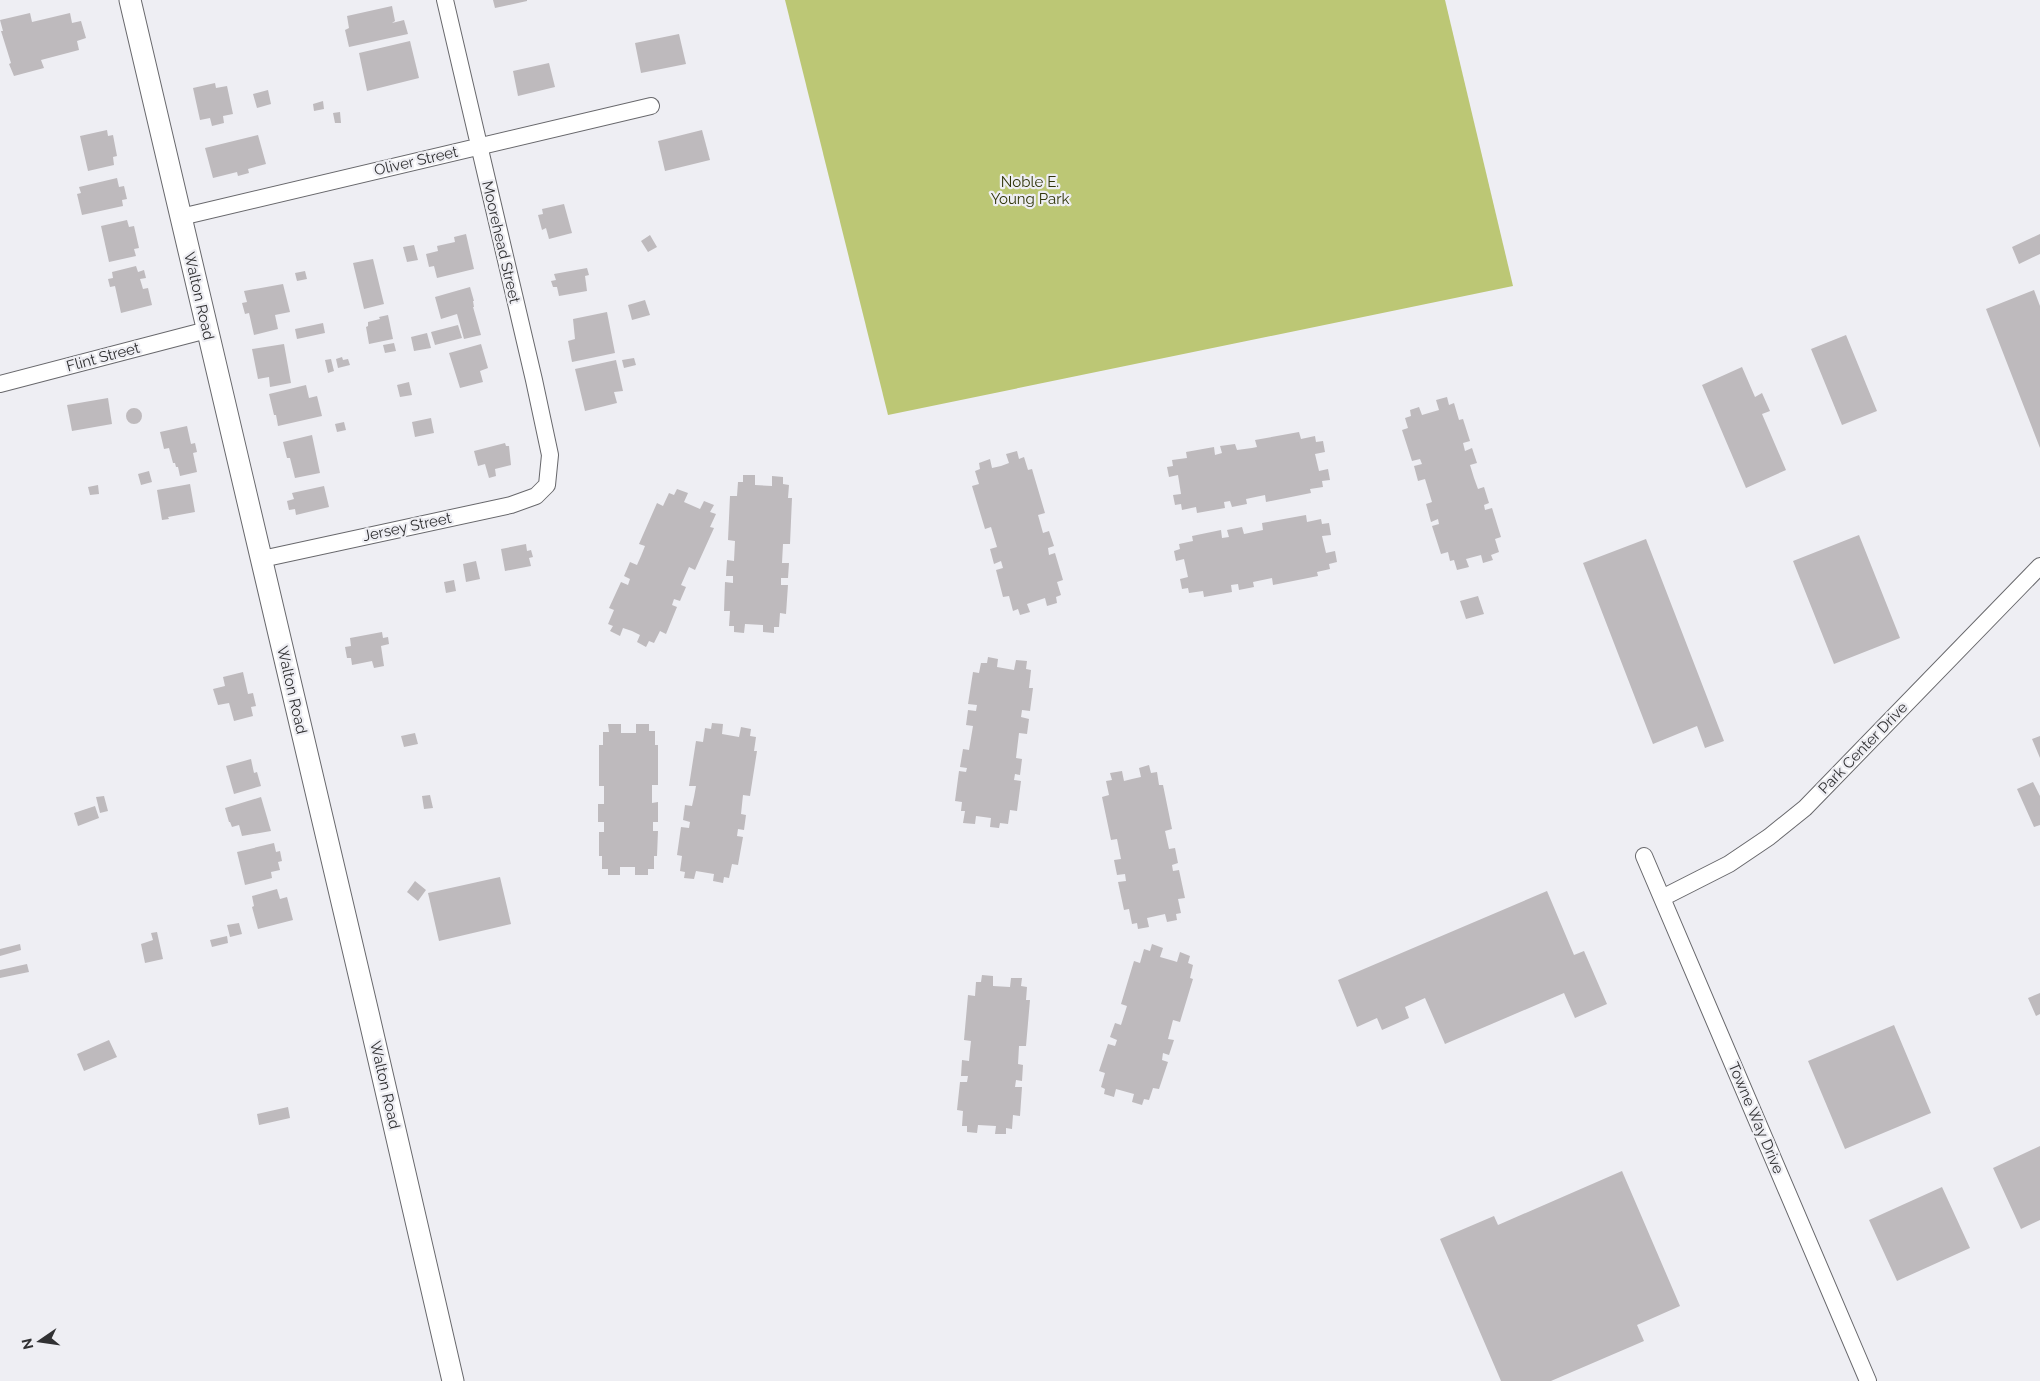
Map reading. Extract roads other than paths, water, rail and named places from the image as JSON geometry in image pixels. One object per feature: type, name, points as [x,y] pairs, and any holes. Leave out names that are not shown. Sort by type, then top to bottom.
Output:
[{"type":"street","name":"Walton Road","points":[[130,0],[453,1381]]},
{"type":"street","name":"Moorehead Street","points":[[445,0],[550,455],[547,485]]},
{"type":"street","name":"Oliver Street","points":[[181,217],[651,106]]},
{"type":"street","name":"Flint Street","points":[[0,384],[207,330]]},
{"type":"street","name":"Jersey Street","points":[[262,559],[511,505],[536,496],[547,485]]},
{"type":"street","name":"Park Center Drive","points":[[1662,898],[1729,864],[1769,837],[1805,808],[2040,566]]},
{"type":"street","name":"Towne Way Drive","points":[[1644,856],[1868,1381]]},
{"type":"park label","name":"Noble E. Young Park","points":[[1030,190]]}]
